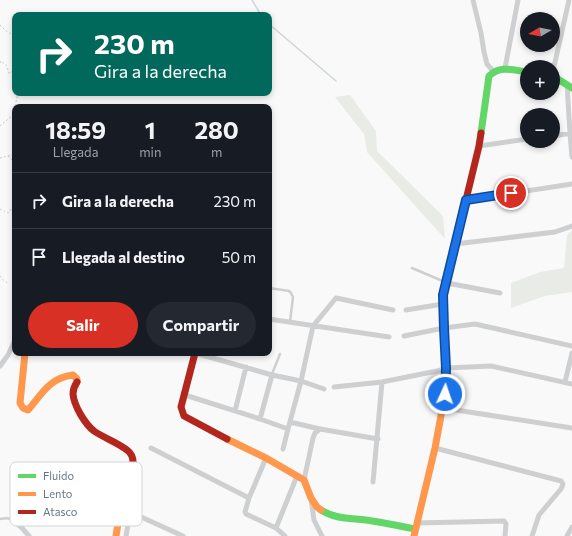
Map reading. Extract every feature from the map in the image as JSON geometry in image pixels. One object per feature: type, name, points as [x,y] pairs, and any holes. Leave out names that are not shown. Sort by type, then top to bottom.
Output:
[{"type":"street","points":[[473,0],[487,64],[492,71]]},
{"type":"street","points":[[505,68],[518,0]]},
{"type":"street","points":[[555,60],[569,0]]},
{"type":"street","points":[[415,529],[435,448],[445,394],[446,368],[443,295],[479,146],[489,76],[492,71],[505,68],[520,71]]},
{"type":"street","points":[[560,80],[570,86],[572,157]]},
{"type":"street","points":[[560,135],[571,133]]},
{"type":"street","points":[[479,146],[520,141]]},
{"type":"street","points":[[466,200],[572,184]]},
{"type":"street","points":[[455,244],[555,232],[572,226]]},
{"type":"street","points":[[447,283],[500,293]]},
{"type":"street","points":[[283,449],[301,381],[313,326],[336,298],[393,310]]},
{"type":"street","points":[[406,310],[443,304]]},
{"type":"street","points":[[272,319],[389,337]]},
{"type":"street","points":[[404,336],[444,328],[475,324],[572,346]]},
{"type":"street","points":[[0,366],[12,346]]},
{"type":"street","points":[[565,382],[572,353]]},
{"type":"street","points":[[25,356],[20,403],[23,408],[28,410],[45,387],[67,375],[73,375],[77,378],[77,383],[73,389],[74,395],[85,421],[94,431],[122,446],[128,451],[132,455],[133,462]]},
{"type":"street","points":[[194,356],[182,407],[184,416],[266,458],[301,478],[311,498],[317,506],[326,513],[415,529],[504,521],[506,524],[505,536]]},
{"type":"street","points":[[206,356],[272,375],[301,381],[324,389]]},
{"type":"street","points":[[334,388],[382,382],[446,368],[492,366],[572,384]]},
{"type":"street","points":[[234,411],[246,367]]},
{"type":"street","points":[[260,419],[272,375]]},
{"type":"street","points":[[374,482],[382,382]]},
{"type":"street","points":[[185,395],[288,429]]},
{"type":"street","points":[[443,408],[572,428]]},
{"type":"street","points":[[290,422],[378,439]]},
{"type":"street","points":[[276,528],[301,478],[315,433],[320,429]]},
{"type":"street","points":[[151,448],[249,498]]},
{"type":"street","points":[[435,448],[561,481],[563,484],[539,515],[532,536]]},
{"type":"street","points":[[266,458],[245,510],[246,514],[276,528],[285,536]]},
{"type":"street","points":[[311,498],[314,520],[322,536]]},
{"type":"street","points":[[142,517],[183,536]]},
{"type":"street","points":[[20,526],[29,536]]},
{"type":"street","points":[[116,536],[117,526]]},
{"type":"street","points":[[126,536],[128,526]]},
{"type":"street","points":[[567,536],[572,528]]},
{"type":"lane","points":[[412,268],[447,283]]},
{"type":"lane","points":[[272,288],[289,291],[292,293],[293,297],[290,322]]},
{"type":"lane","points":[[272,375],[280,354]]},
{"type":"lane","points":[[0,519],[10,519]]},
{"type":"path","points":[[0,26],[12,34]]},
{"type":"path","points":[[0,61],[7,66],[9,74],[12,72]]},
{"type":"path","points":[[0,126],[12,116]]},
{"type":"path","points":[[0,158],[12,155]]},
{"type":"path","points":[[8,156],[12,160]]},
{"type":"path","points":[[0,209],[8,213],[12,208]]},
{"type":"path","points":[[0,276],[9,284]]},
{"type":"shaded area","points":[[350,95],[376,131],[377,151],[443,216],[445,239],[367,152],[364,134],[335,97]]},
{"type":"shaded area","points":[[572,230],[572,292],[545,296],[511,308],[511,283],[540,272],[564,268],[567,235]]},
{"type":"waterway","points":[[252,0],[259,12]]},
{"type":"waterway","points":[[272,27],[336,81]]},
{"type":"traffic: fast","points":[[481,133],[489,76],[502,69],[520,71]]},
{"type":"traffic: fast","points":[[560,80],[572,88]]},
{"type":"traffic: fast","points":[[321,510],[337,517],[372,521],[415,529]]},
{"type":"traffic: slow","points":[[414,536],[435,448],[445,394],[446,368],[443,295],[449,270]]},
{"type":"traffic: slow","points":[[25,356],[20,403],[23,408],[28,410],[42,393],[58,379],[73,375],[77,379],[77,382]]},
{"type":"traffic: slow","points":[[227,439],[266,458],[304,480],[311,498],[321,510]]},
{"type":"traffic: slow","points":[[116,536],[118,526]]},
{"type":"traffic: jam","points":[[449,270],[481,133]]},
{"type":"traffic: jam","points":[[194,356],[181,407],[184,416],[227,439]]},
{"type":"traffic: jam","points":[[77,382],[73,390],[73,394],[78,409],[84,419],[94,431],[128,451],[132,456],[133,462]]},
{"type":"route","points":[[445,394],[446,368],[443,295],[466,200],[511,193]]}]
